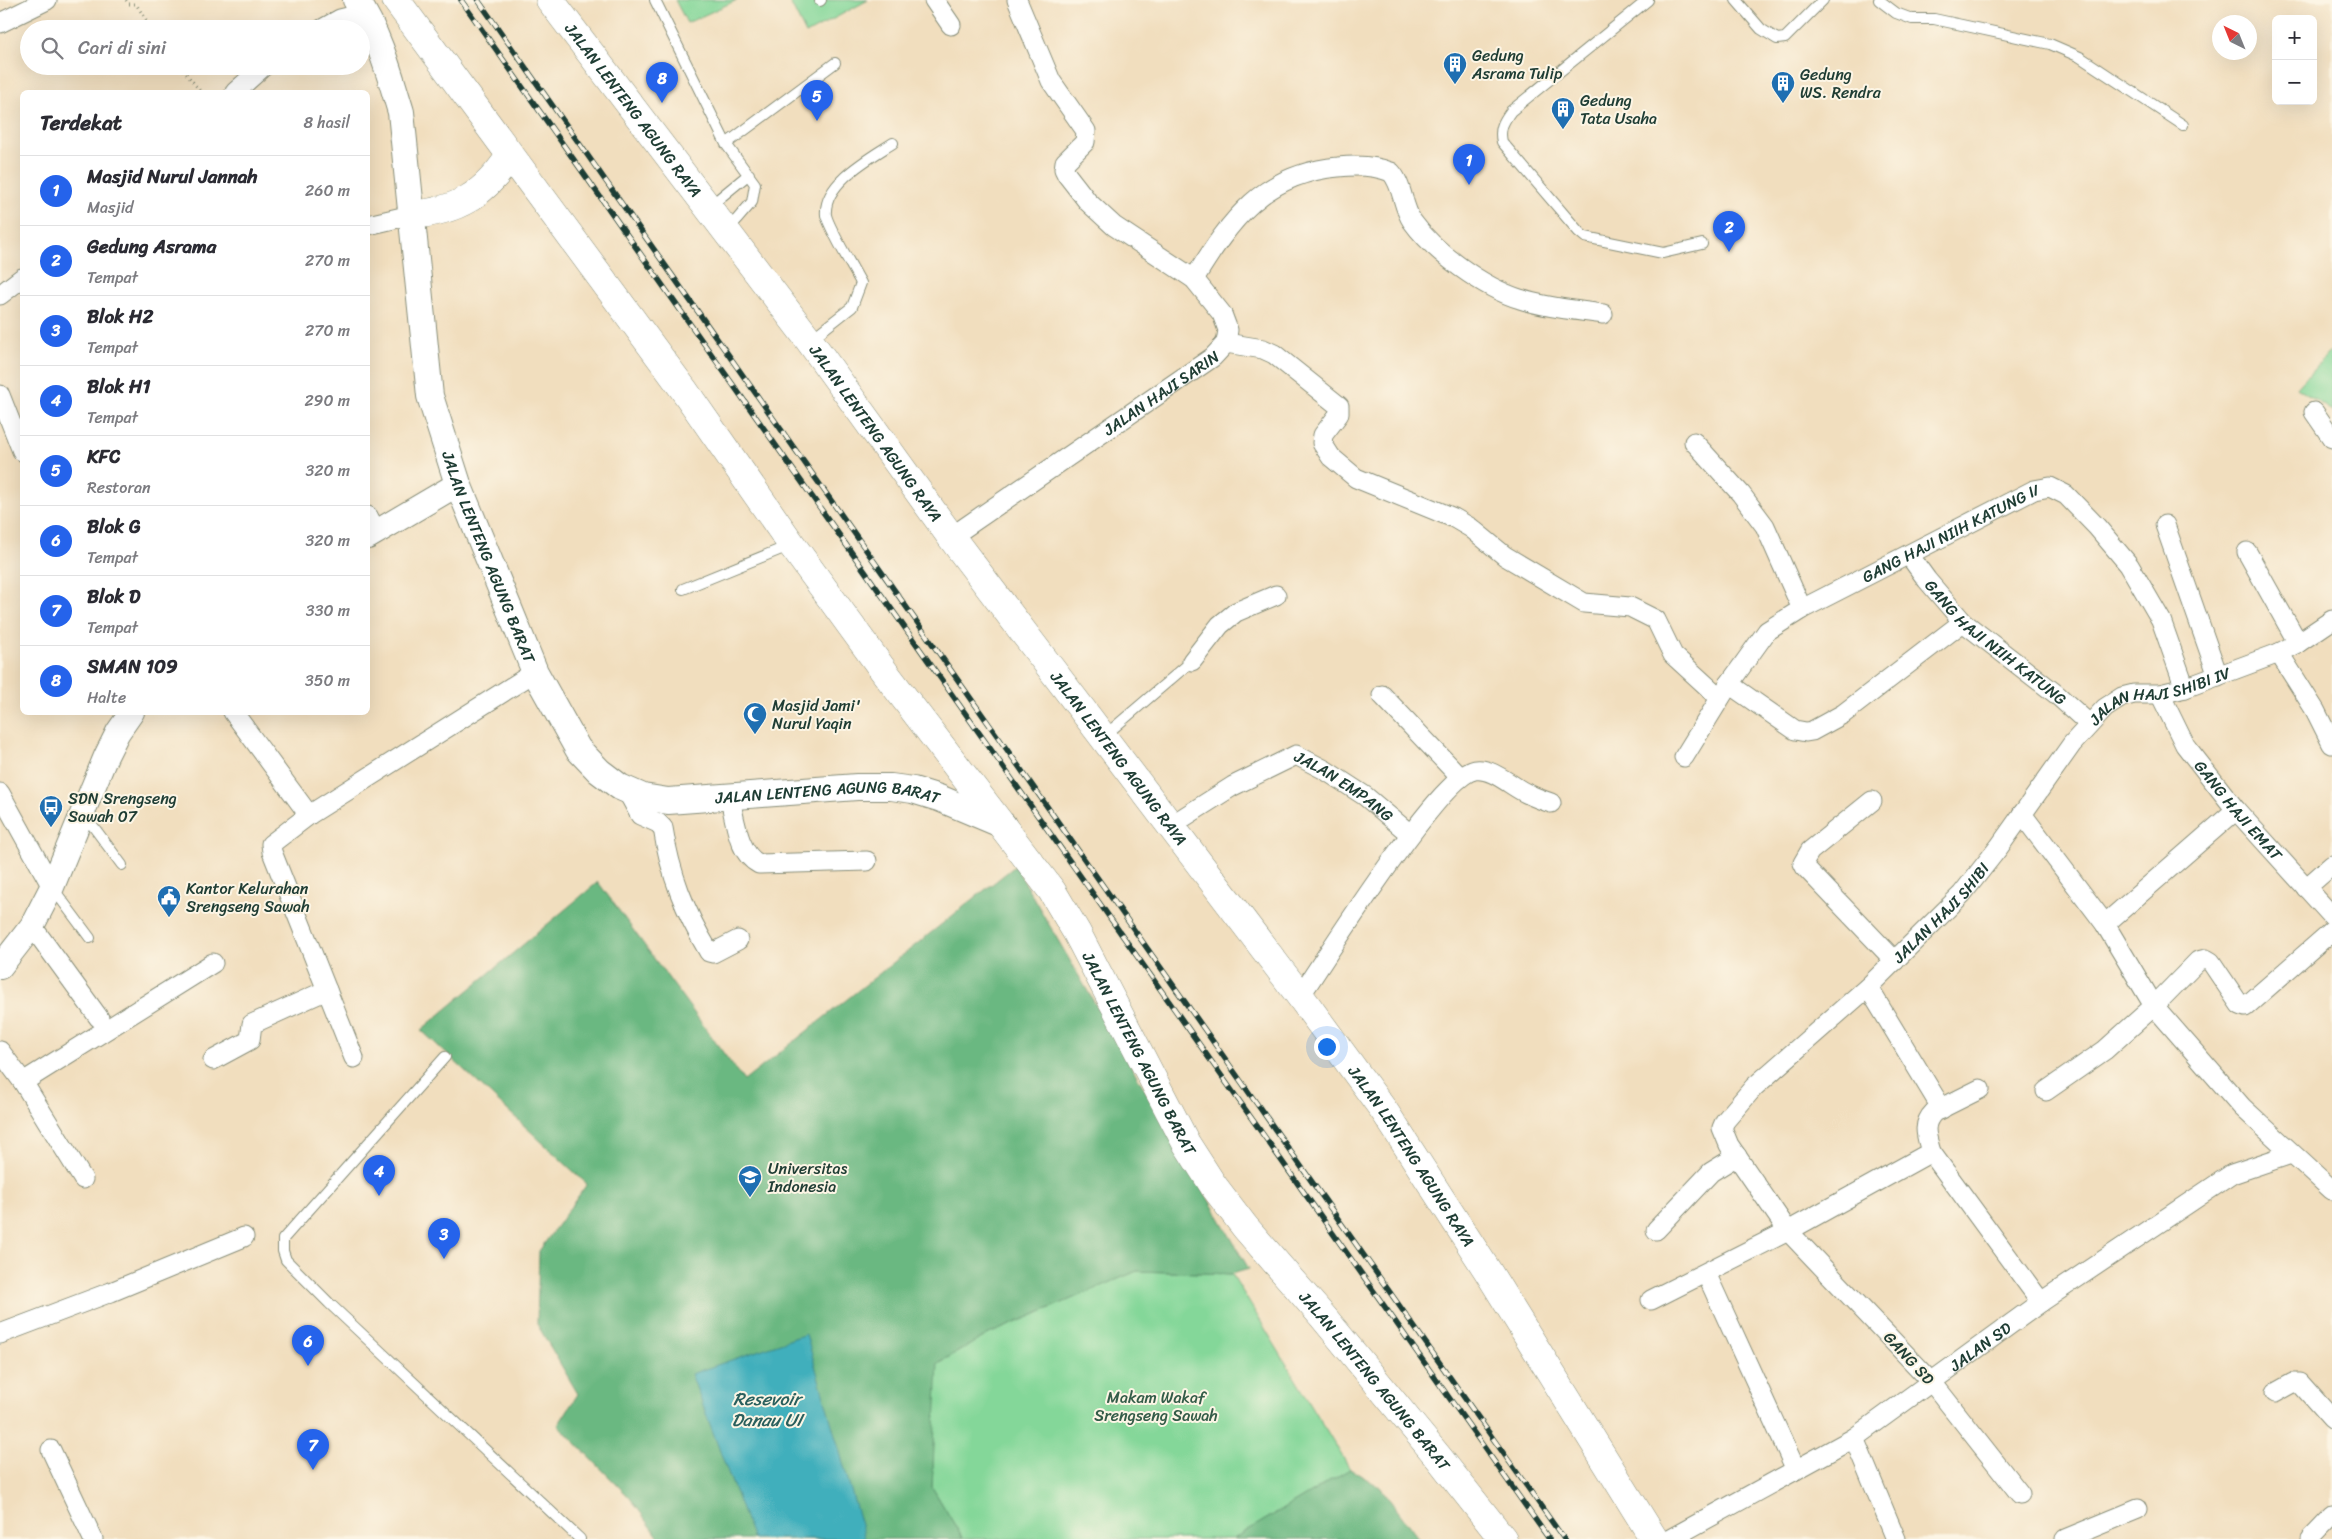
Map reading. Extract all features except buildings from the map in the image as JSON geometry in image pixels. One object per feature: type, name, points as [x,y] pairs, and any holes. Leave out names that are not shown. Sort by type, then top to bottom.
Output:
[{"type":"main road","points":[[396,0],[684,390],[792,545],[886,674],[962,776],[1003,825]]},
{"type":"main road","points":[[419,31],[417,22],[422,0]]},
{"type":"main road","name":"JALAN LENTENG AGUNG RAYA","points":[[555,4],[707,208],[809,340],[951,537],[1300,996],[1385,1112],[1487,1270],[1654,1539]]},
{"type":"main road","name":"JALAN LENTENG AGUNG BARAT","points":[[360,6],[366,20]]},
{"type":"main road","name":"JALAN LENTENG AGUNG BARAT","points":[[370,30],[392,82],[401,112],[430,396],[458,484],[535,672],[578,749],[599,771],[628,791],[643,797],[668,801],[729,795],[857,787],[891,787],[913,790],[938,798],[1003,825],[1052,891],[1078,933],[1186,1143],[1213,1185],[1245,1227],[1324,1318],[1415,1428],[1503,1539]]},
{"type":"main road","points":[[411,215],[435,213],[458,205],[479,193],[497,176],[510,156]]},
{"type":"street","points":[[0,24],[47,0]]},
{"type":"street","points":[[934,0],[950,25]]},
{"type":"street","name":"JALAN HAJI SARIN","points":[[951,537],[1213,357],[1226,343],[1228,330],[1222,314],[1194,280],[1114,226],[1088,202],[1067,175],[1064,169],[1065,162],[1085,142],[1086,131],[1051,81],[1017,0]]},
{"type":"street","points":[[338,20],[360,6]]},
{"type":"street","points":[[237,90],[254,75]]},
{"type":"street","points":[[1194,280],[1222,236],[1253,202],[1273,186],[1293,176],[1320,168],[1350,166],[1391,172],[1396,177],[1404,208],[1419,230],[1458,264],[1490,285],[1518,299],[1543,305],[1603,314]]},
{"type":"street","points":[[370,225],[411,215]]},
{"type":"street","points":[[0,295],[20,280]]},
{"type":"street","points":[[1226,343],[1263,348],[1274,354],[1338,406],[1339,414],[1323,435],[1322,443],[1330,457],[1356,478],[1454,518],[1472,528],[1505,556],[1584,603],[1630,608],[1643,612],[1656,620],[1673,655],[1724,691],[1795,730],[1812,731],[1843,714],[1963,622]]},
{"type":"street","points":[[0,395],[20,446]]},
{"type":"street","points":[[2314,412],[2332,438]]},
{"type":"street","points":[[1694,442],[1741,494],[1765,526],[1802,609]]},
{"type":"street","points":[[370,528],[458,484]]},
{"type":"street","name":"GANG HAJI NIIH KATUNG II","points":[[1684,757],[1724,691],[1767,631],[1802,609],[2034,490],[2050,487],[2057,490],[2097,527],[2129,565],[2160,620],[2185,688]]},
{"type":"street","points":[[2165,525],[2218,676]]},
{"type":"street","points":[[2247,552],[2298,643]]},
{"type":"street","name":"GANG HAJI NIIH KATUNG","points":[[1909,555],[1927,580],[1963,622],[2056,694],[2088,724]]},
{"type":"street","points":[[1192,661],[1220,625],[1236,612],[1276,595]]},
{"type":"street","name":"JALAN HAJI SHIBI IV","points":[[2022,814],[2088,724],[2105,708],[2122,697],[2134,694],[2160,694],[2185,688],[2278,653],[2330,625]]},
{"type":"street","points":[[2278,653],[2315,710],[2332,744]]},
{"type":"street","points":[[354,1058],[270,847],[271,844],[309,815],[535,672]]},
{"type":"street","name":"GANG HAJI EMAT","points":[[2160,694],[2185,745],[2236,810],[2332,916]]},
{"type":"street","points":[[1382,695],[1460,777]]},
{"type":"street","points":[[0,967],[32,926],[52,887],[106,756],[118,732],[130,715]]},
{"type":"street","points":[[235,715],[309,815]]},
{"type":"street","name":"JALAN EMPANG","points":[[1170,826],[1234,786],[1296,755],[1326,770],[1365,796],[1410,834]]},
{"type":"street","points":[[1300,996],[1410,834],[1460,777],[1475,770],[1487,771],[1526,793],[1551,803]]},
{"type":"street","points":[[628,791],[640,815],[658,823],[663,828],[672,873],[678,892],[709,952],[713,953],[738,940]]},
{"type":"street","points":[[0,792],[52,887]]},
{"type":"street","points":[[729,795],[744,850],[752,860],[759,864],[867,861]]},
{"type":"street","name":"JALAN HAJI SHIBI","points":[[1872,801],[1810,851],[1803,863],[1895,961],[1962,894],[2022,814]]},
{"type":"street","points":[[2105,924],[2236,810]]},
{"type":"street","points":[[2022,814],[2105,924],[2154,1006],[2242,1107],[2332,1190]]},
{"type":"street","points":[[2306,888],[2332,865]]},
{"type":"street","points":[[32,926],[99,1018]]},
{"type":"street","points":[[2046,1091],[2105,1050],[2154,1006],[2198,961],[2206,958],[2211,962],[2240,1005],[2246,1007],[2332,931]]},
{"type":"street","name":"GANG SD","points":[[1895,961],[1754,1087],[1725,1121],[1722,1128],[1724,1136],[1788,1231],[1931,1381],[2020,1494]]},
{"type":"street","points":[[23,1082],[213,963]]},
{"type":"street","points":[[1868,987],[1942,1108]]},
{"type":"street","points":[[213,1060],[250,1040],[252,1024],[327,990]]},
{"type":"street","points":[[0,1051],[23,1082],[83,1180]]},
{"type":"street","points":[[1980,1089],[1942,1108],[1928,1118],[1925,1127],[1931,1152],[2041,1302]]},
{"type":"street","points":[[1651,1300],[1788,1231],[1931,1152]]},
{"type":"street","name":"JALAN SD","points":[[1670,1539],[1854,1438],[2041,1302],[2232,1174],[2291,1154]]},
{"type":"street","points":[[1656,1230],[1711,1172],[1737,1156]]},
{"type":"street","points":[[0,1334],[102,1296],[244,1237]]},
{"type":"street","points":[[1706,1273],[1796,1470]]},
{"type":"street","points":[[2275,1394],[2293,1383],[2300,1383],[2332,1420]]},
{"type":"street","points":[[1854,1438],[1896,1539]]},
{"type":"street","points":[[51,1450],[93,1539]]},
{"type":"street","points":[[2065,1539],[2138,1509]]},
{"type":"street","points":[[2311,1539],[2332,1517]]},
{"type":"lane","points":[[655,0],[726,144],[756,184],[752,202],[726,232]]},
{"type":"lane","points":[[1648,0],[1511,112],[1504,120],[1500,134],[1502,142],[1585,237],[1662,253],[1702,244]]},
{"type":"lane","points":[[1736,0],[1761,29],[1778,39],[1785,38],[1823,0]]},
{"type":"lane","points":[[1879,0],[1896,13],[1912,19],[1934,19],[2050,44],[2080,57],[2183,125]]},
{"type":"lane","points":[[726,144],[835,63]]},
{"type":"lane","points":[[809,340],[852,307],[861,283],[826,217],[826,201],[850,171],[893,143]]},
{"type":"lane","points":[[707,208],[749,174]]},
{"type":"lane","points":[[684,589],[792,545]]},
{"type":"lane","points":[[1103,737],[1192,661]]},
{"type":"lane","points":[[84,813],[122,865]]},
{"type":"lane","points":[[52,887],[90,938]]},
{"type":"lane","points":[[445,1057],[283,1239],[282,1251],[286,1260],[328,1303],[580,1539]]},
{"type":"path","points":[[126,0],[129,4],[136,4],[146,20]]},
{"type":"path","points":[[187,75],[199,90]]},
{"type":"green space","points":[[675,0],[737,0],[687,23]]},
{"type":"green space","points":[[789,0],[868,0],[806,34]]},
{"type":"green space","points":[[2332,349],[2332,411],[2297,388]]},
{"type":"green space","points":[[1015,866],[1249,1269],[1232,1274],[1137,1271],[989,1334],[938,1363],[932,1487],[963,1539],[660,1539],[630,1498],[558,1425],[578,1394],[537,1324],[539,1251],[587,1184],[421,1030],[598,882],[744,1081]]},
{"type":"green space","name":"Makam Wakaf Srengseng Sawah","points":[[1137,1271],[1232,1274],[1350,1469],[1233,1539],[963,1539],[932,1487],[937,1364],[989,1334]]},
{"type":"green space","points":[[1350,1469],[1380,1487],[1419,1539],[1233,1539]]},
{"type":"water","name":"Resevoir Danau UI","points":[[806,1334],[865,1539],[753,1539],[691,1374]]},
{"type":"railway","points":[[461,0],[1549,1539]]},
{"type":"railway","points":[[478,0],[1564,1539]]},
{"type":"place","name":"Gedung Asrama Tulip","points":[[1455,85]]},
{"type":"place","name":"SMAN 109","points":[[662,103]]},
{"type":"place","name":"Gedung WS. Rendra","points":[[1783,104]]},
{"type":"place","name":"KFC","points":[[817,121]]},
{"type":"place","name":"Gedung Tata Usaha","points":[[1563,130]]},
{"type":"place","name":"Masjid Nurul Jannah","points":[[1469,185]]},
{"type":"place","name":"Gedung Asrama","points":[[1729,252]]},
{"type":"place","name":"Masjid Jami' Nurul Yaqin","points":[[755,735]]},
{"type":"place","name":"SDN Srengseng Sawah 07","points":[[51,828]]},
{"type":"place","name":"Kantor Kelurahan Srengseng Sawah","points":[[169,918]]},
{"type":"place","name":"Blok H1","points":[[379,1196]]},
{"type":"place","name":"Universitas Indonesia","points":[[750,1198]]},
{"type":"place","name":"Blok H2","points":[[444,1259]]},
{"type":"place","name":"Blok G","points":[[308,1366]]},
{"type":"place","name":"Blok D","points":[[313,1470]]}]
